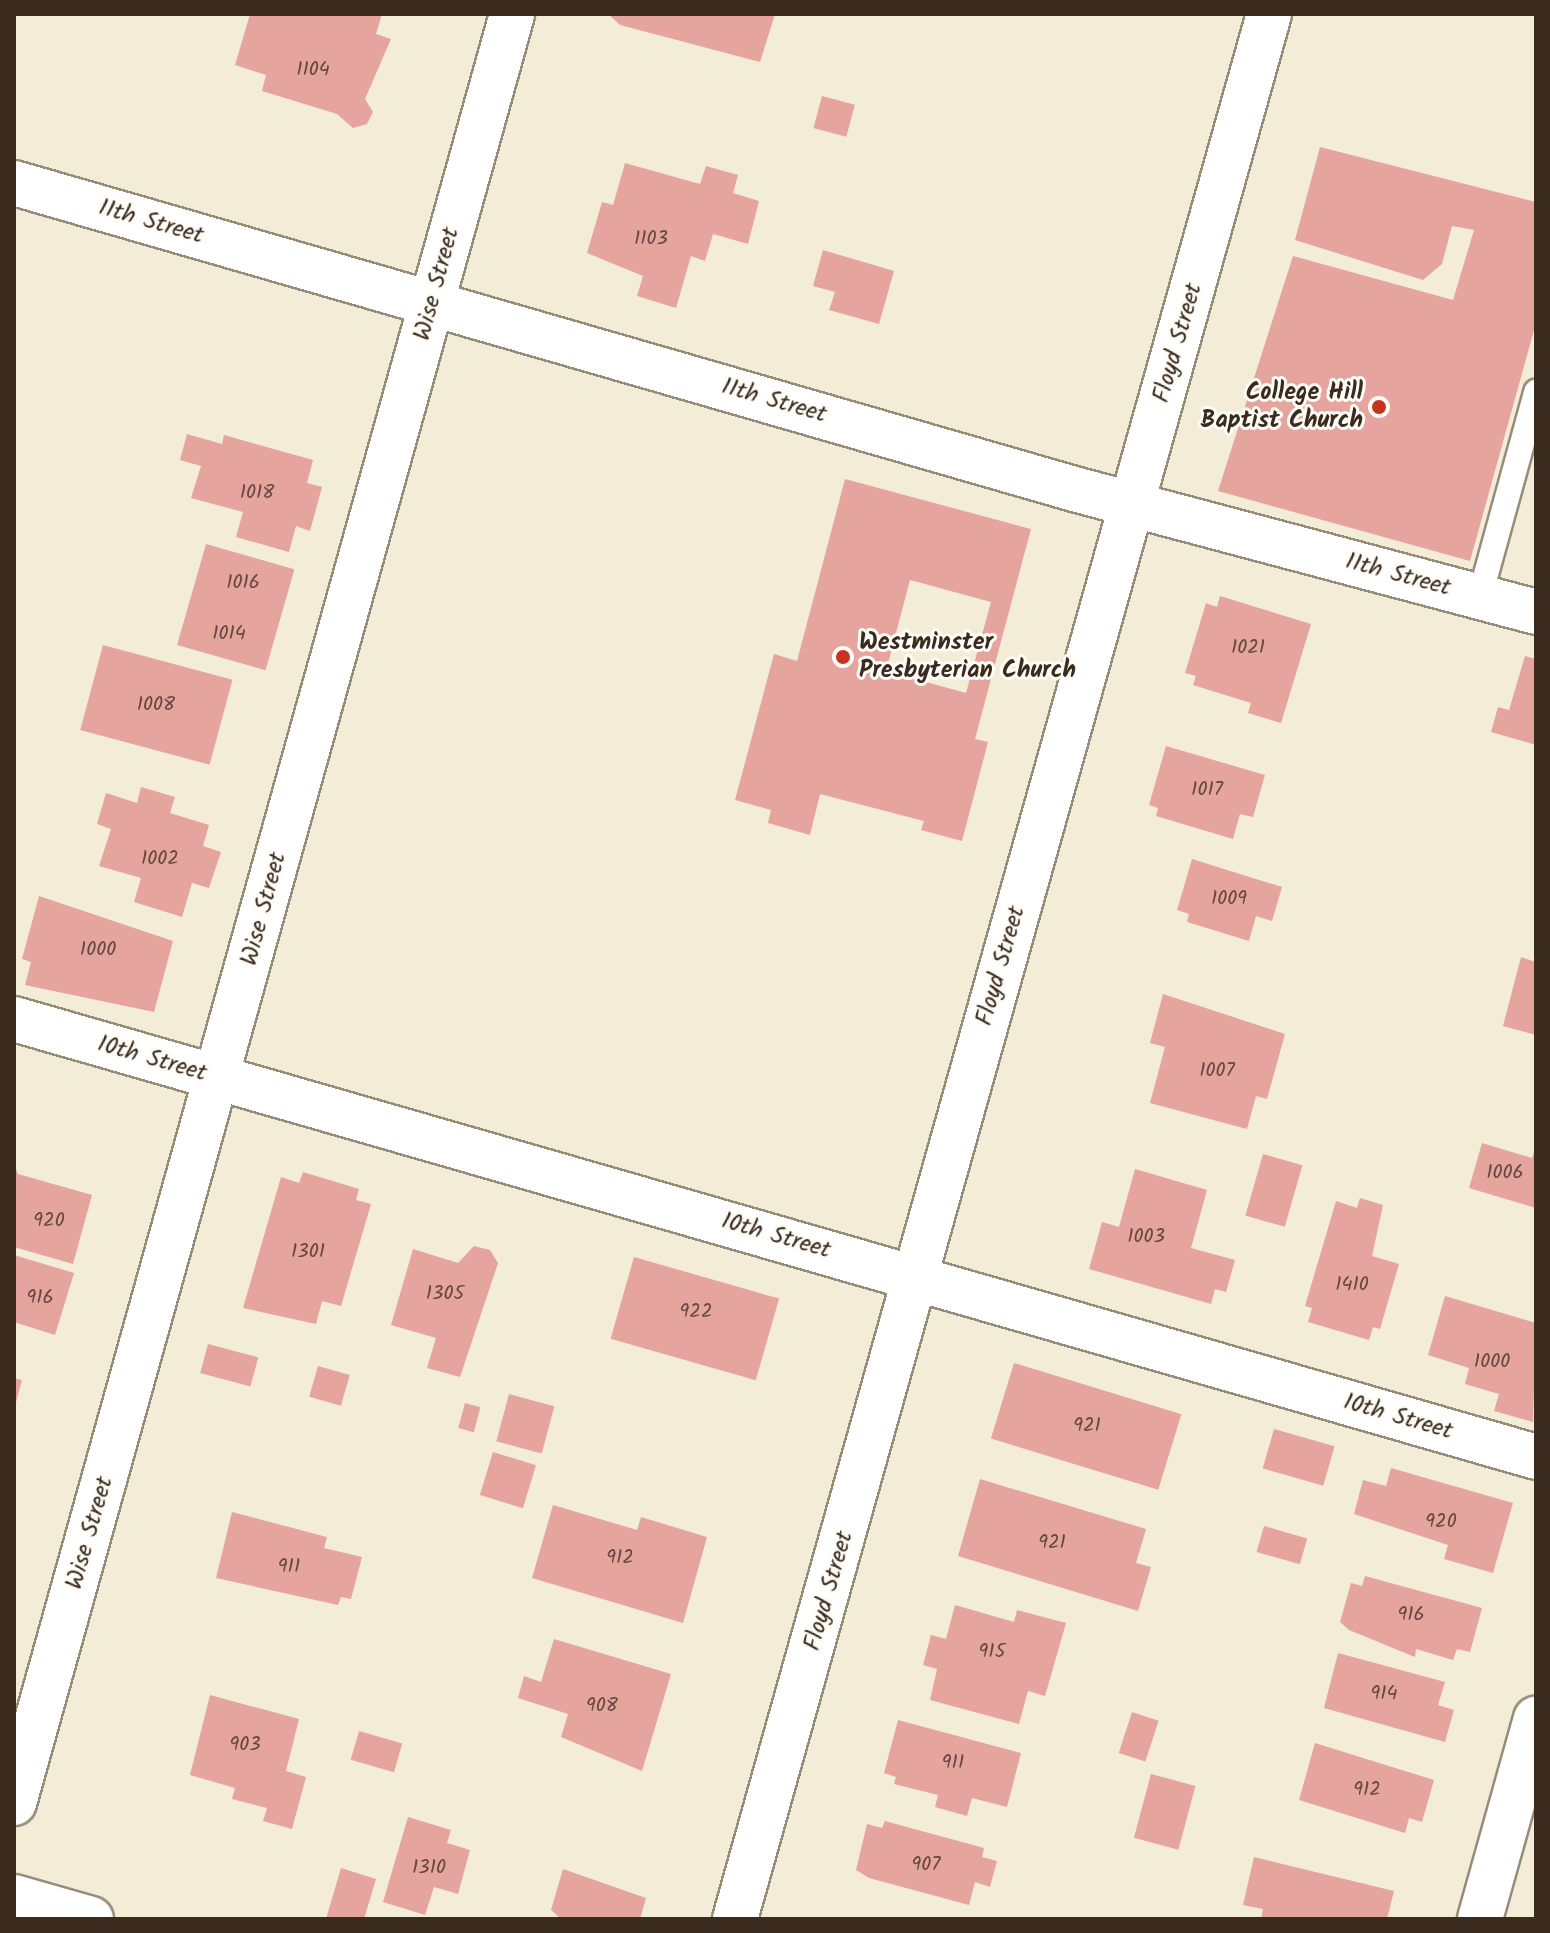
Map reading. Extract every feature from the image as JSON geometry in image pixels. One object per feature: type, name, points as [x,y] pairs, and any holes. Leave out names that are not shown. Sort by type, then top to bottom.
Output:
[{"type":"street","name":"Wise Street","points":[[14,1803],[512,14]]},
{"type":"street","name":"Floyd Street","points":[[735,1919],[919,1277],[1269,14]]},
{"type":"street","name":"11th Street","points":[[14,183],[1131,505],[1536,612]]},
{"type":"street","name":"10th Street","points":[[14,1019],[1536,1457]]},
{"type":"street","points":[[1480,1919],[1536,1719]]},
{"type":"street","points":[[14,1897],[91,1919]]},
{"type":"lane","points":[[1480,596],[1536,392]]},
{"type":"building","points":[[250,14],[382,14],[376,34],[391,39],[365,99],[373,112],[367,124],[353,128],[337,114],[262,91],[266,75],[235,65]]},
{"type":"building","points":[[608,14],[775,14],[760,62],[620,25]]},
{"type":"building","points":[[822,96],[855,105],[846,137],[813,128]]},
{"type":"building","name":"College Hill Baptist Church","points":[[1320,147],[1536,202],[1536,323],[1470,561],[1218,491],[1293,256],[1453,300],[1474,230],[1452,226],[1442,264],[1423,280],[1295,240]]},
{"type":"building","points":[[625,163],[700,184],[706,166],[738,175],[733,193],[759,201],[748,244],[713,234],[705,261],[691,256],[676,308],[637,296],[643,276],[587,253],[602,202],[613,205]]},
{"type":"building","points":[[823,250],[894,271],[879,324],[829,310],[835,292],[813,286]]},
{"type":"building","points":[[187,434],[222,444],[224,435],[313,460],[307,483],[322,487],[310,531],[296,526],[289,552],[236,537],[243,512],[191,498],[201,466],[180,460]]},
{"type":"building","name":"Westminster Presbyterian Church","points":[[845,479],[1031,529],[975,739],[988,742],[962,841],[921,830],[924,821],[820,794],[810,835],[768,823],[771,810],[735,800],[774,654],[797,661]],"holes":[[[910,580],[991,602],[966,693],[886,671]]]},
{"type":"building","points":[[206,544],[294,569],[265,670],[177,645]]},
{"type":"building","points":[[1220,596],[1311,624],[1281,723],[1248,713],[1251,703],[1193,685],[1196,676],[1185,673],[1206,603],[1217,607]]},
{"type":"building","points":[[103,645],[232,680],[210,765],[80,730]]},
{"type":"building","points":[[1525,656],[1536,659],[1536,745],[1491,732],[1498,707],[1509,710]]},
{"type":"building","points":[[1166,746],[1265,775],[1253,817],[1240,814],[1233,839],[1156,816],[1158,808],[1149,805]]},
{"type":"building","points":[[141,787],[175,797],[170,813],[209,825],[203,846],[221,852],[209,888],[192,883],[182,917],[134,902],[141,878],[99,866],[111,829],[97,824],[106,793],[137,803]]},
{"type":"building","points":[[1192,859],[1282,887],[1272,921],[1256,916],[1249,941],[1187,922],[1189,914],[1177,910]]},
{"type":"building","points":[[39,896],[173,941],[154,1012],[25,985],[31,962],[22,959]]},
{"type":"building","points":[[1521,957],[1536,962],[1536,1035],[1503,1026]]},
{"type":"building","points":[[1163,994],[1285,1034],[1267,1099],[1256,1096],[1247,1129],[1150,1103],[1165,1047],[1150,1043]]},
{"type":"building","points":[[1482,1143],[1532,1158],[1536,1146],[1536,1208],[1469,1188]]},
{"type":"building","points":[[1263,1154],[1302,1165],[1285,1227],[1245,1216]]},
{"type":"building","points":[[14,1164],[18,1174],[92,1195],[73,1264],[14,1247]]},
{"type":"building","points":[[1135,1169],[1207,1190],[1191,1248],[1235,1260],[1226,1292],[1215,1289],[1211,1304],[1089,1269],[1102,1222],[1119,1227]]},
{"type":"building","points":[[303,1172],[359,1189],[356,1200],[371,1204],[341,1306],[322,1301],[316,1324],[243,1308],[281,1177],[299,1183]]},
{"type":"building","points":[[1360,1198],[1383,1205],[1372,1256],[1399,1264],[1380,1329],[1373,1327],[1369,1340],[1308,1322],[1312,1308],[1305,1306],[1336,1201],[1357,1208]]},
{"type":"building","points":[[474,1246],[490,1250],[498,1263],[460,1377],[427,1368],[436,1338],[391,1325],[413,1249],[458,1263]]},
{"type":"building","points":[[14,1255],[74,1273],[55,1335],[14,1322]]},
{"type":"building","points":[[634,1257],[779,1299],[756,1380],[611,1339]]},
{"type":"building","points":[[1445,1296],[1536,1323],[1533,1422],[1494,1411],[1499,1394],[1465,1384],[1469,1368],[1428,1355]]},
{"type":"building","points":[[208,1344],[258,1357],[250,1386],[200,1373]]},
{"type":"building","points":[[1014,1363],[1181,1414],[1158,1490],[991,1439]]},
{"type":"building","points":[[318,1366],[350,1375],[341,1406],[309,1397]]},
{"type":"building","points":[[14,1378],[22,1380],[15,1406],[14,1406]]},
{"type":"building","points":[[509,1394],[554,1406],[542,1453],[496,1441]]},
{"type":"building","points":[[465,1403],[480,1407],[474,1432],[458,1428]]},
{"type":"building","points":[[1274,1429],[1335,1446],[1323,1486],[1263,1468]]},
{"type":"building","points":[[493,1452],[536,1465],[523,1508],[480,1495]]},
{"type":"building","points":[[1391,1468],[1513,1503],[1493,1573],[1444,1559],[1448,1545],[1354,1514],[1363,1480],[1386,1486]]},
{"type":"building","points":[[980,1479],[1146,1529],[1136,1563],[1151,1567],[1138,1611],[958,1556]]},
{"type":"building","points":[[553,1505],[637,1530],[641,1517],[707,1537],[683,1623],[532,1578]]},
{"type":"building","points":[[232,1512],[327,1537],[324,1548],[362,1557],[351,1599],[341,1597],[338,1605],[216,1578]]},
{"type":"building","points":[[1264,1526],[1307,1538],[1300,1564],[1257,1552]]},
{"type":"building","points":[[1365,1576],[1482,1608],[1470,1652],[1457,1649],[1453,1660],[1416,1649],[1415,1657],[1349,1630],[1340,1622],[1351,1583],[1362,1586]]},
{"type":"building","points":[[955,1605],[1014,1622],[1017,1610],[1066,1623],[1045,1696],[1028,1691],[1019,1724],[930,1700],[937,1669],[923,1665],[931,1635],[946,1639]]},
{"type":"building","points":[[554,1639],[671,1674],[642,1771],[561,1737],[568,1714],[518,1698],[524,1676],[541,1682]]},
{"type":"building","points":[[1338,1653],[1445,1682],[1438,1705],[1454,1710],[1445,1742],[1324,1708]]},
{"type":"building","points":[[210,1695],[299,1719],[286,1771],[306,1777],[292,1829],[263,1821],[267,1808],[232,1799],[235,1788],[190,1775]]},
{"type":"building","points":[[1132,1712],[1159,1721],[1145,1762],[1119,1753]]},
{"type":"building","points":[[898,1720],[1021,1753],[1007,1807],[972,1798],[967,1816],[935,1807],[938,1795],[894,1784],[896,1777],[884,1773]]},
{"type":"building","points":[[359,1731],[402,1743],[394,1772],[351,1760]]},
{"type":"building","points":[[1315,1743],[1434,1780],[1422,1822],[1409,1818],[1405,1833],[1299,1800]]},
{"type":"building","points":[[1151,1774],[1195,1786],[1178,1850],[1134,1838]]},
{"type":"building","points":[[408,1817],[451,1830],[447,1843],[470,1850],[458,1894],[434,1887],[425,1915],[383,1902]]},
{"type":"building","points":[[885,1821],[984,1848],[982,1857],[997,1861],[990,1887],[975,1882],[969,1905],[869,1878],[856,1870],[867,1824],[882,1828]]},
{"type":"building","points":[[1254,1857],[1394,1891],[1387,1919],[1261,1919],[1263,1909],[1243,1905]]},
{"type":"building","points":[[341,1868],[376,1879],[364,1919],[326,1919]]},
{"type":"building","points":[[563,1869],[646,1898],[640,1919],[561,1919],[551,1910]]},
{"type":"place","name":"College Hill Baptist Church","points":[[1379,407]]},
{"type":"place","name":"Westminster Presbyterian Church","points":[[843,657]]}]
